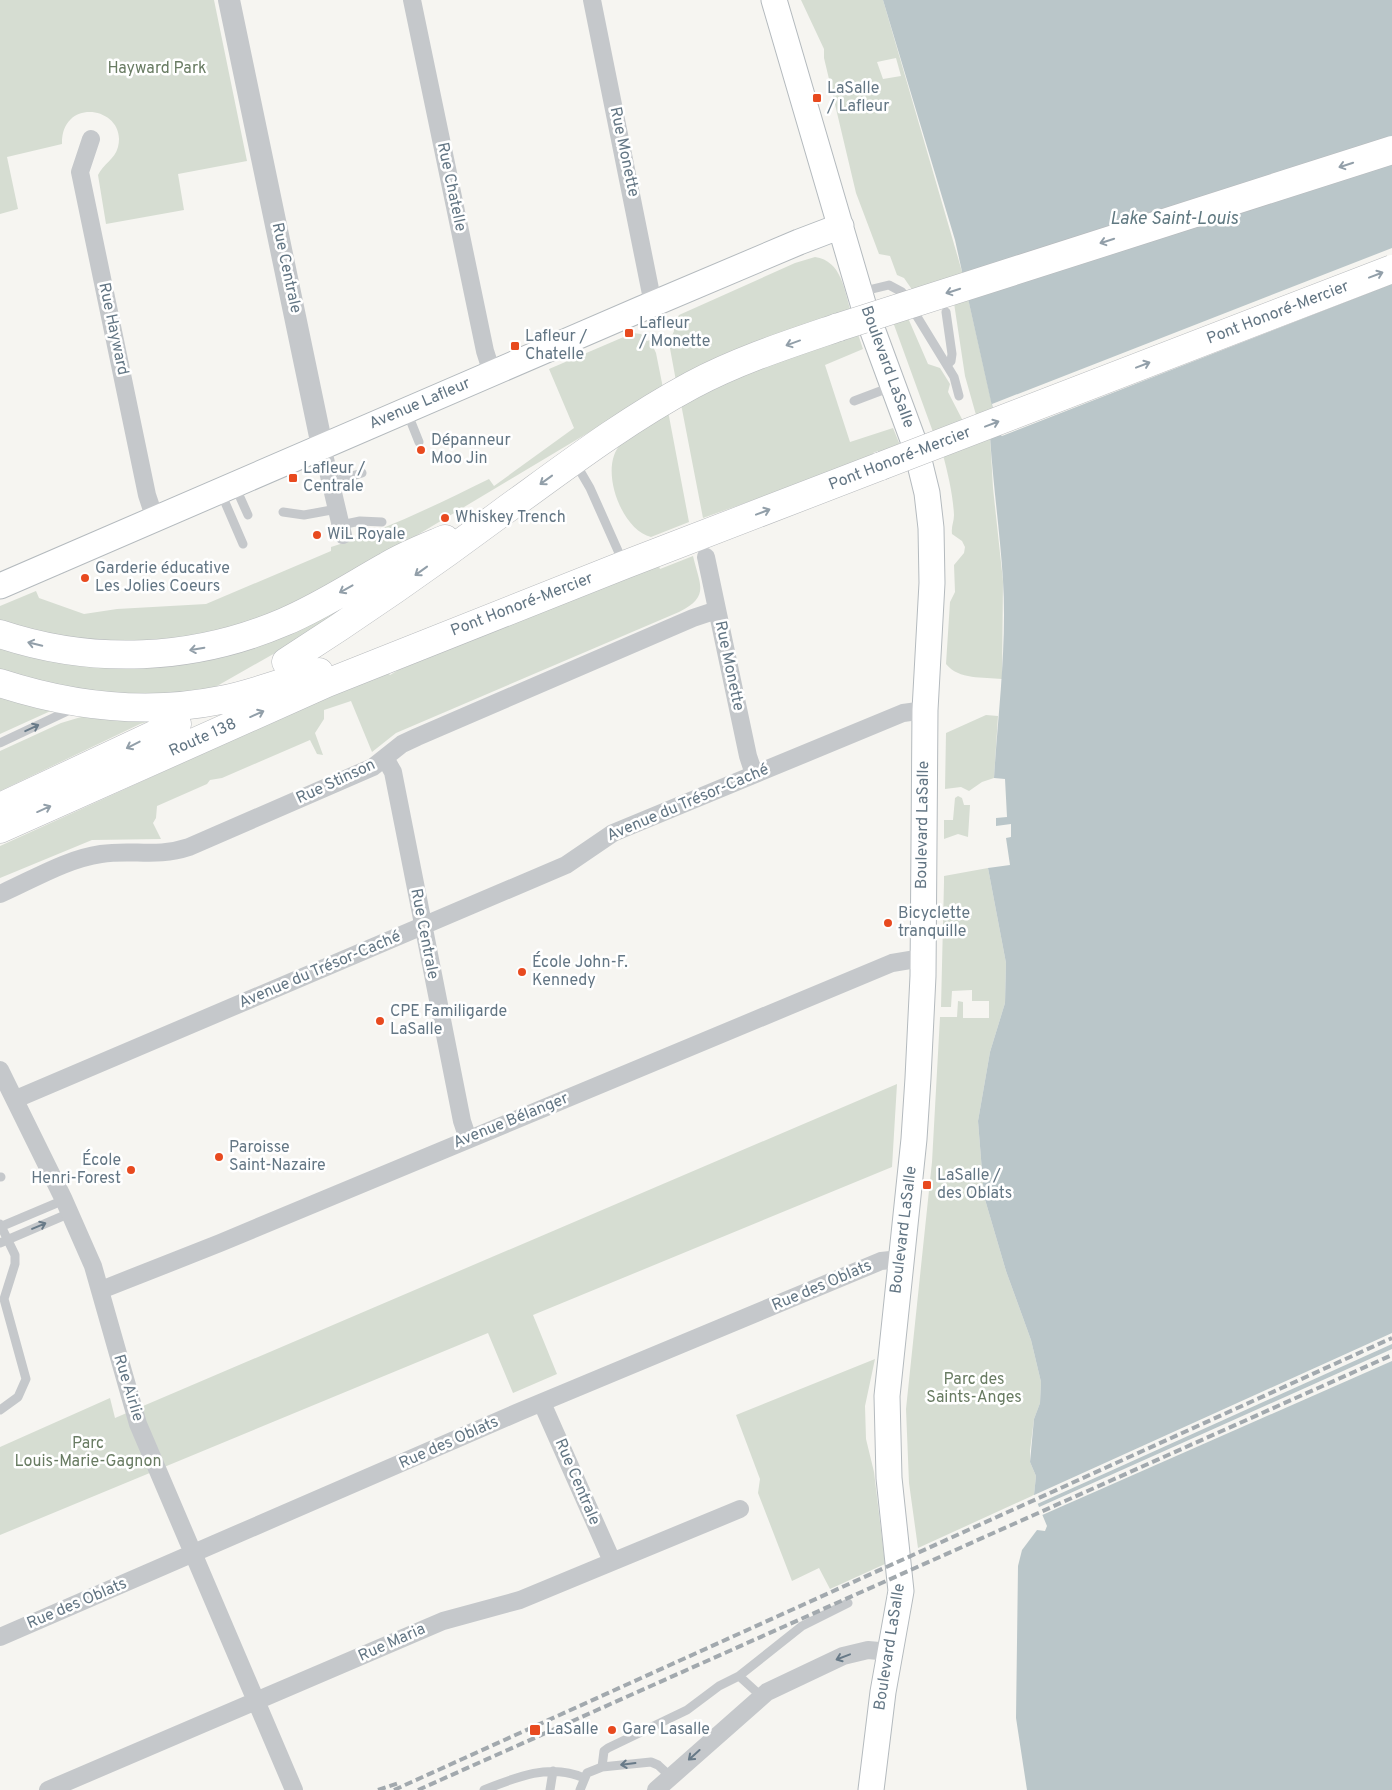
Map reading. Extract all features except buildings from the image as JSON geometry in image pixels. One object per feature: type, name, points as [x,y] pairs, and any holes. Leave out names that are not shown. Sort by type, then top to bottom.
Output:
[{"type":"highway","points":[[286,662],[369,608],[573,460],[672,396],[733,366],[839,327],[1392,150]]},
{"type":"highway","name":"Pont Honoré-Mercier","points":[[408,650],[624,565],[697,549],[717,529],[1392,269]]},
{"type":"highway","points":[[0,634],[43,646],[104,654],[169,653],[206,648],[248,636],[285,622],[389,564],[503,512]]},
{"type":"highway","points":[[0,683],[28,692],[83,703],[134,707],[201,704],[408,650]]},
{"type":"highway","name":"Route 138","points":[[0,829],[190,743],[408,650]]},
{"type":"highway","name":"Route 138","points":[[0,806],[177,724]]},
{"type":"main road","name":"Boulevard LaSalle","points":[[774,0],[860,292],[916,448],[930,520],[932,583],[925,710],[922,958],[914,1139],[886,1403],[889,1478],[901,1586],[878,1726],[871,1790]]},
{"type":"main road","name":"Avenue Lafleur","points":[[0,586],[653,304],[841,226]]},
{"type":"street","name":"Rue Centrale","points":[[229,0],[322,446],[332,482],[340,523]]},
{"type":"street","name":"Rue Chatelle","points":[[412,0],[485,351],[492,373]]},
{"type":"street","name":"Rue Monette","points":[[592,0],[653,304]]},
{"type":"street","name":"Rue Hayward","points":[[91,139],[80,172],[148,495],[155,519]]},
{"type":"street","name":"Rue Monette","points":[[697,549],[718,610],[748,756],[754,774]]},
{"type":"street","name":"Rue Stinson","points":[[0,894],[93,856],[115,853],[158,854],[189,847],[360,773],[417,736],[693,618],[718,610]]},
{"type":"street","name":"Avenue du Trésor-Caché","points":[[16,1099],[566,865],[613,834],[903,712],[925,710]]},
{"type":"street","name":"Rue Centrale","points":[[385,758],[393,772],[422,926],[462,1121],[468,1139]]},
{"type":"street","name":"Avenue Bélanger","points":[[101,1290],[892,962],[922,958]]},
{"type":"street","name":"Rue Airlie","points":[[0,1070],[16,1099],[67,1206],[93,1266],[138,1424],[294,1790]]},
{"type":"street","name":"Rue des Oblats","points":[[0,1637],[542,1402],[881,1261],[900,1259]]},
{"type":"street","name":"Rue Centrale","points":[[542,1402],[612,1562]]},
{"type":"street","name":"Rue Maria","points":[[48,1790],[443,1621],[520,1600],[740,1509]]},
{"type":"street","points":[[656,1790],[761,1696],[780,1684],[843,1656],[868,1650],[890,1652]]},
{"type":"lane","points":[[860,292],[887,285],[899,289],[956,382],[959,396]]},
{"type":"lane","points":[[946,312],[952,354],[951,361],[946,365]]},
{"type":"lane","points":[[854,401],[893,386]]},
{"type":"lane","points":[[406,410],[419,442]]},
{"type":"lane","points":[[573,460],[590,488],[624,565]]},
{"type":"lane","points":[[332,482],[362,474]]},
{"type":"lane","points":[[227,487],[248,515]]},
{"type":"lane","points":[[227,487],[244,544]]},
{"type":"lane","points":[[283,512],[340,523],[360,521],[382,522]]},
{"type":"lane","points":[[0,743],[64,714],[83,703]]},
{"type":"lane","points":[[0,1410],[18,1397],[26,1379],[4,1299],[15,1260],[4,1241],[1,1226],[67,1206]]},
{"type":"lane","points":[[4,1241],[67,1206]]},
{"type":"lane","points":[[602,1767],[604,1751],[608,1748],[673,1719],[702,1701],[720,1686],[738,1676],[802,1626],[848,1603]]},
{"type":"lane","points":[[738,1676],[761,1696]]},
{"type":"lane","points":[[580,1790],[587,1773],[602,1767],[651,1762],[658,1765],[670,1777]]},
{"type":"lane","points":[[484,1790],[524,1775],[553,1771],[567,1772],[584,1778]]},
{"type":"lane","points":[[550,1790],[553,1771]]},
{"type":"green space","name":"Hayward Park","points":[[0,0],[214,0],[247,161],[178,174],[184,210],[106,224],[98,175],[112,158],[118,147],[118,133],[113,123],[104,116],[93,112],[82,113],[72,118],[65,128],[62,144],[7,157],[18,209],[0,214]]},
{"type":"green space","points":[[801,0],[883,0],[963,275],[913,291],[904,278],[897,275],[890,256],[879,254],[856,193],[824,58],[824,49]],"holes":[[[896,58],[901,76],[883,79],[877,62]]]},
{"type":"green space","points":[[815,257],[831,264],[836,270],[844,286],[851,312],[676,381],[669,343],[674,331],[673,323],[675,323],[679,315],[795,263]]},
{"type":"green space","points":[[968,298],[993,409],[976,415],[965,376],[954,303]]},
{"type":"green space","points":[[908,318],[928,364],[940,368],[950,384],[948,392],[963,421],[933,432],[893,322]]},
{"type":"green space","points":[[633,333],[641,334],[647,341],[650,340],[656,353],[663,388],[307,601],[196,641],[88,643],[0,623],[0,606],[36,591],[39,598],[84,614],[117,609],[206,604],[331,551],[331,547],[411,516],[489,479],[494,486],[574,428],[549,369]]},
{"type":"green space","points":[[858,334],[863,349],[825,365],[850,442],[893,428],[900,445],[879,453],[878,451],[873,453],[874,457],[703,518],[681,404],[727,381]]},
{"type":"green space","points":[[668,411],[689,522],[651,537],[640,532],[630,523],[622,511],[612,482],[612,467],[614,454],[626,439]]},
{"type":"green space","points":[[990,436],[993,488],[1003,581],[1002,679],[964,675],[951,669],[946,664],[950,602],[955,592],[954,565],[964,553],[965,547],[962,541],[952,534],[953,507],[943,455]]},
{"type":"green space","points":[[693,556],[700,583],[699,595],[695,601],[679,612],[396,733],[372,752],[351,701],[324,710],[324,719],[315,733],[323,755],[317,754],[310,740],[222,778],[210,780],[207,784],[157,806],[156,818],[153,823],[161,839],[92,840],[0,878],[0,846],[334,694],[388,673],[390,675],[400,669],[658,563],[660,569]]},
{"type":"green space","points":[[393,575],[298,640],[203,694],[82,695],[0,673],[0,641],[119,663]]},
{"type":"green space","points":[[0,691],[55,709],[0,734]]},
{"type":"green space","points":[[91,714],[164,717],[140,724],[0,791],[0,751],[61,723]]},
{"type":"green space","points":[[986,715],[998,716],[994,778],[982,782],[969,791],[961,787],[945,789],[946,733]]},
{"type":"green space","points":[[958,796],[962,798],[964,805],[970,805],[968,837],[958,834],[944,839],[944,820],[953,820],[955,798]]},
{"type":"green space","name":"Parc des Saints-Anges","points":[[988,868],[1006,963],[1005,1003],[990,1052],[978,1121],[984,1196],[1006,1271],[1031,1340],[1041,1382],[1040,1403],[1034,1419],[1030,1451],[1030,1462],[1036,1476],[1034,1495],[918,1548],[909,1483],[906,1409],[932,1162],[940,1017],[957,1017],[958,1001],[963,1002],[963,1018],[989,1018],[989,1001],[972,1001],[972,990],[952,991],[951,1007],[941,1007],[944,876]]},
{"type":"green space","name":"Parc Louis-Marie-Gagnon","points":[[897,1084],[892,1167],[533,1315],[557,1374],[513,1393],[488,1333],[0,1535],[0,1447],[110,1398],[115,1418]]},
{"type":"green space","points":[[875,1359],[865,1406],[866,1439],[874,1472],[885,1564],[830,1589],[819,1568],[792,1581],[758,1493],[760,1479],[736,1415]]},
{"type":"water","name":"Lake Saint-Louis","points":[[883,0],[1392,0],[1392,1790],[1027,1790],[1016,1718],[1018,1566],[1022,1550],[1037,1530],[1045,1531],[1047,1526],[1034,1495],[1036,1476],[1030,1462],[1034,1419],[1040,1403],[1041,1382],[1031,1340],[1006,1271],[984,1196],[978,1121],[990,1052],[1005,1003],[1006,963],[988,868],[1010,865],[1006,838],[1011,837],[1011,824],[996,826],[996,818],[1007,817],[1005,779],[994,778],[1004,630],[1003,580],[990,436],[998,433],[955,240]]},
{"type":"pier","points":[[1392,248],[1392,284],[1002,436],[998,433],[992,404]]},
{"type":"pier","points":[[1392,1333],[1392,1344],[1035,1505],[1032,1496]]},
{"type":"pier","points":[[1392,1349],[1392,1361],[1040,1516],[1037,1508]]},
{"type":"railway","points":[[394,1790],[1392,1338]]},
{"type":"railway","points":[[418,1790],[1392,1355]]},
{"type":"railway","points":[[378,1790],[399,1783]]},
{"type":"place","name":"LaSalle / Lafleur","points":[[817,98]]},
{"type":"place","name":"Lafleur / Monette","points":[[629,333]]},
{"type":"place","name":"Lafleur / Chatelle","points":[[515,346]]},
{"type":"place","name":"Dépanneur Moo Jin","points":[[421,450]]},
{"type":"place","name":"Lafleur / Centrale","points":[[293,478]]},
{"type":"place","name":"Whiskey Trench","points":[[445,518]]},
{"type":"place","name":"WiL Royale","points":[[317,535]]},
{"type":"place","name":"Garderie éducative Les Jolies Coeurs","points":[[85,578]]},
{"type":"place","name":"Bicyclette tranquille","points":[[888,923]]},
{"type":"place","name":"École John-F. Kennedy","points":[[522,972]]},
{"type":"place","name":"CPE Familigarde LaSalle","points":[[380,1021]]},
{"type":"place","name":"Paroisse Saint-Nazaire","points":[[219,1157]]},
{"type":"place","name":"École Henri-Forest","points":[[131,1170]]},
{"type":"place","name":"LaSalle / des Oblats","points":[[927,1185]]},
{"type":"place","name":"LaSalle","points":[[535,1730]]},
{"type":"place","name":"Gare Lasalle","points":[[612,1730]]}]
